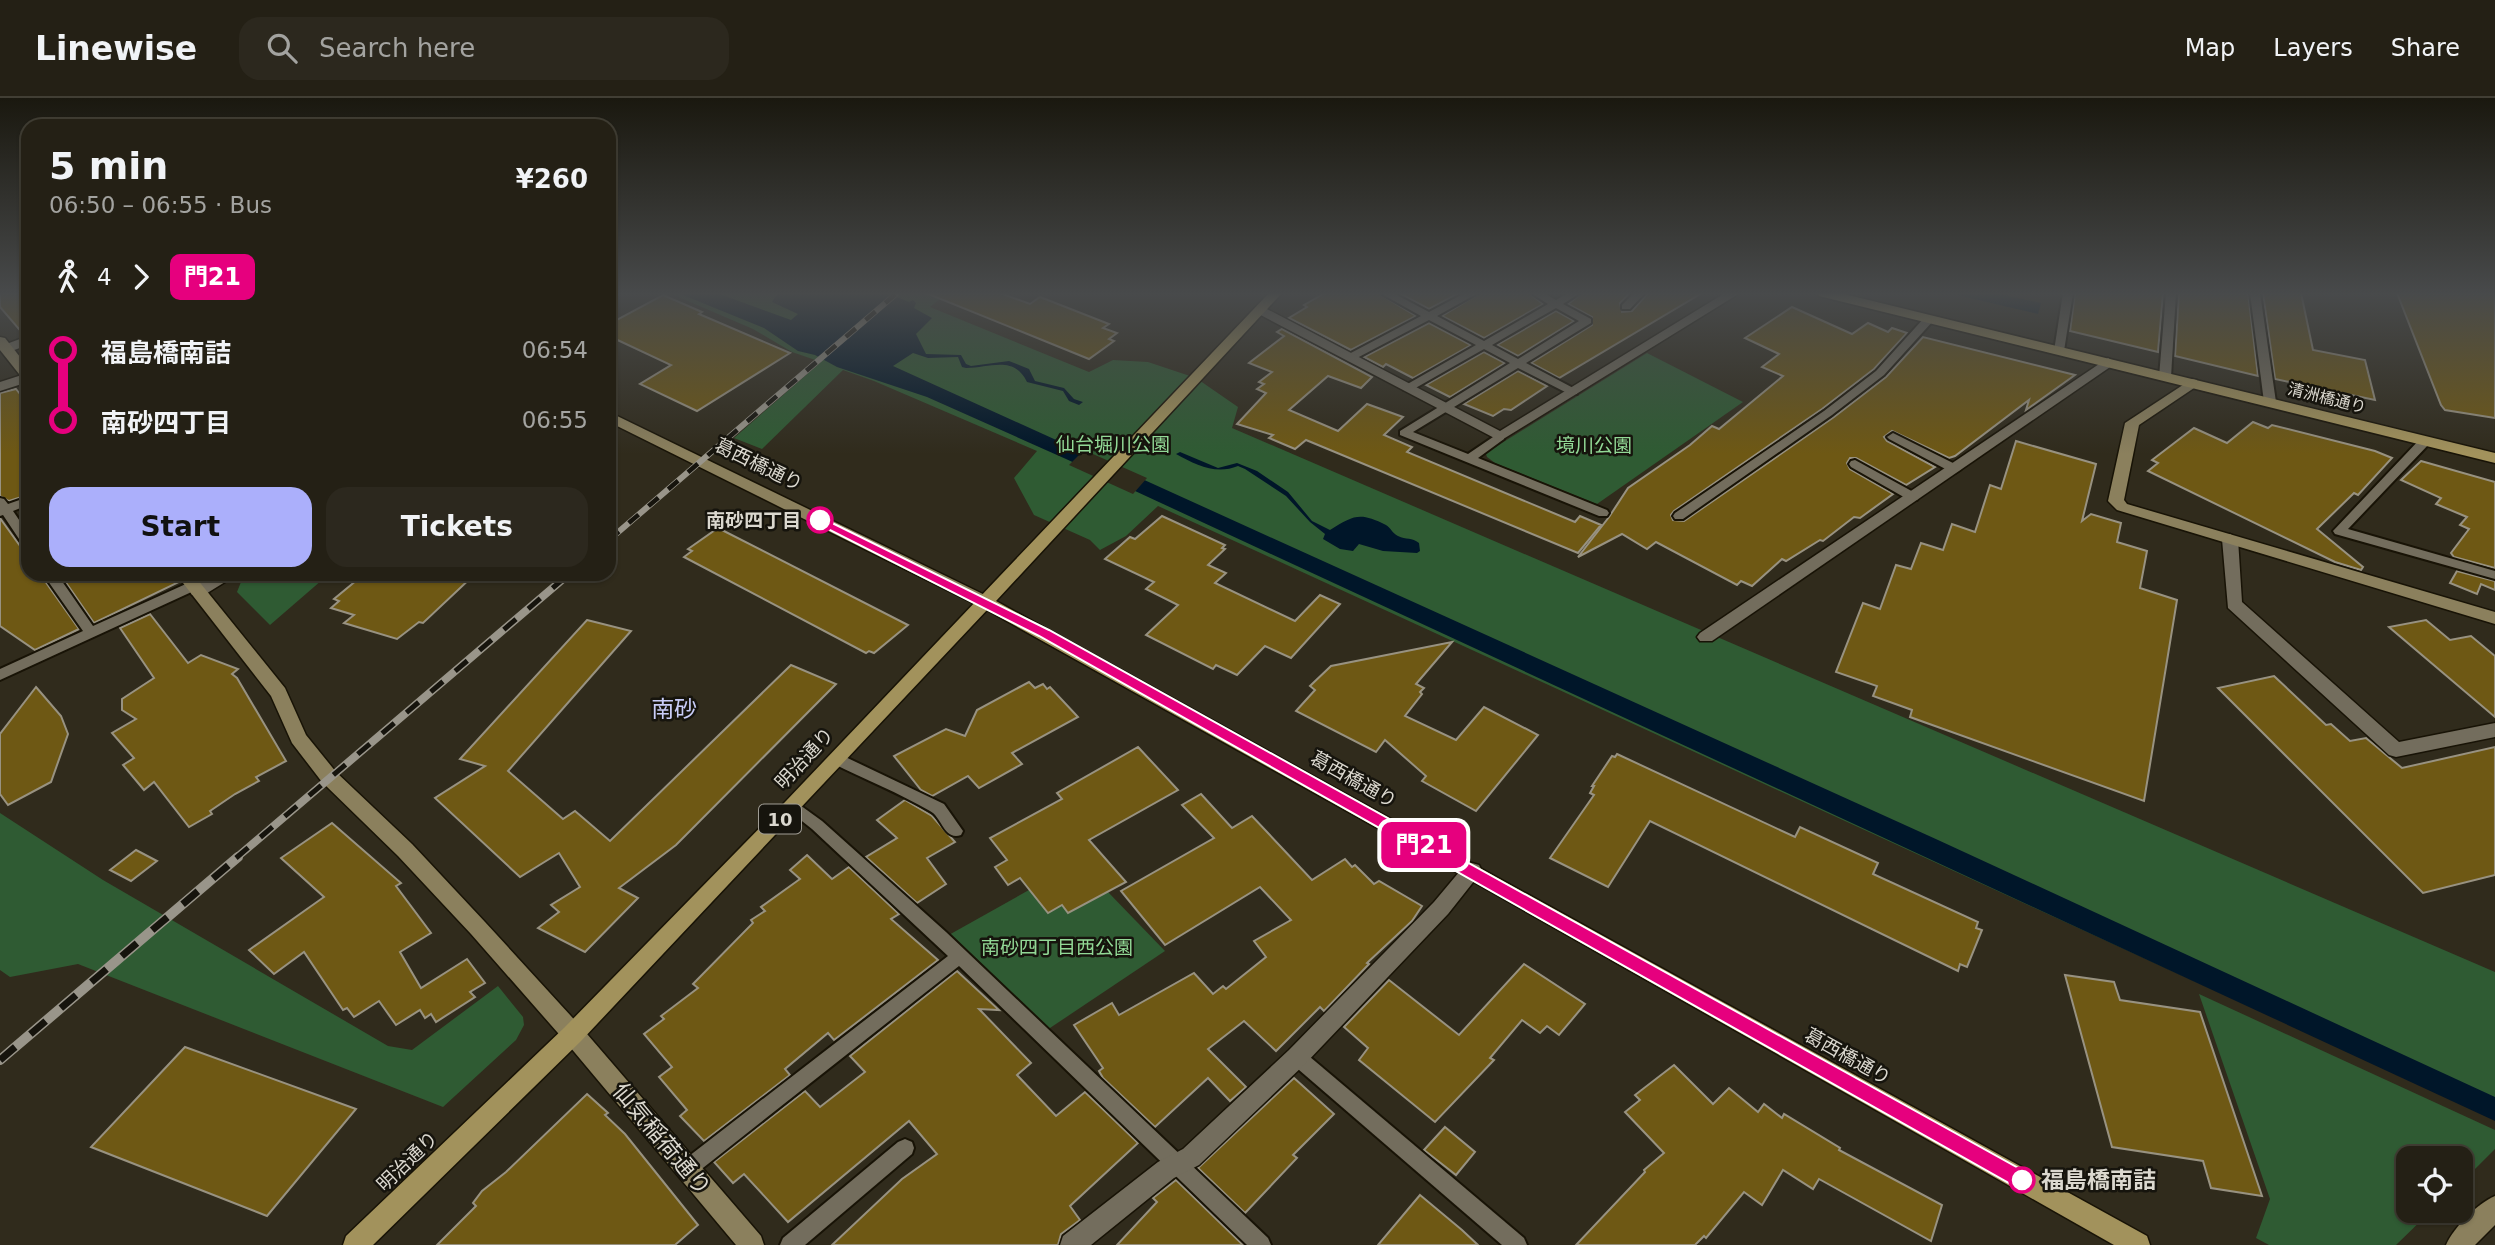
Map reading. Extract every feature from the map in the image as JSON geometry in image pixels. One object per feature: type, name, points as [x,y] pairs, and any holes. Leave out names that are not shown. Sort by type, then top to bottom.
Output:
[{"type":"main road","name":"明治通り","points":[[355,1245],[573,1034],[793,806],[1226,347]]},
{"type":"main road","name":"清洲橋通り","points":[[2041,347],[2495,458]]},
{"type":"main road","name":"葛西橋通り","points":[[985,602],[1472,871],[2138,1245]]},
{"type":"street","points":[[4,347],[21,367]]},
{"type":"street","points":[[1330,347],[1500,437],[1647,347]]},
{"type":"street","points":[[1706,637],[2108,362]]},
{"type":"street","points":[[0,387],[21,379]]},
{"type":"street","points":[[2192,383],[2132,423],[2116,501],[2122,507],[2495,618]]},
{"type":"street","name":"葛西橋通り","points":[[616,419],[985,602]]},
{"type":"street","points":[[2230,540],[2234,604],[2396,750],[2495,730]]},
{"type":"street","name":"仙気稲荷通り","points":[[192,584],[279,693],[298,738],[329,777],[405,850],[573,1034],[752,1245]]},
{"type":"street","points":[[1072,1245],[1166,1170],[1191,1157],[1297,1057],[1441,908],[1472,871]]},
{"type":"street","points":[[2458,1245],[2495,1208]]},
{"type":"lane","points":[[1351,357],[1371,347]]},
{"type":"lane","points":[[1408,388],[1479,347]]},
{"type":"lane","points":[[1488,347],[1573,392]]},
{"type":"lane","points":[[1546,347],[1446,408],[1429,415],[1404,433],[1603,513]]},
{"type":"lane","points":[[1679,516],[1828,413],[1880,373],[1904,347]]},
{"type":"lane","points":[[2059,351],[2060,347]]},
{"type":"lane","points":[[2165,377],[2167,347]]},
{"type":"lane","points":[[2262,347],[2270,402]]},
{"type":"lane","points":[[1469,459],[1500,437]]},
{"type":"lane","points":[[1894,437],[1955,469]]},
{"type":"lane","points":[[2426,441],[2339,531],[2495,575]]},
{"type":"lane","points":[[1854,464],[1913,497]]},
{"type":"lane","points":[[21,503],[2,508],[21,533]]},
{"type":"lane","points":[[55,581],[91,633]]},
{"type":"lane","points":[[0,675],[192,584]]},
{"type":"lane","points":[[837,758],[939,808],[955,831]]},
{"type":"lane","points":[[793,806],[827,834],[1179,1164],[1261,1245]]},
{"type":"lane","points":[[687,1169],[958,957]]},
{"type":"lane","points":[[1297,1057],[1517,1245]]},
{"type":"lane","points":[[790,1245],[905,1148]]},
{"type":"green space","name":"仙台堀川公園","points":[[783,347],[1027,347],[1089,372],[1113,360],[1148,362],[1196,378],[1238,407],[1232,428],[2495,972],[2495,1119],[1158,506],[1126,536],[1100,550],[1090,540],[1034,515],[1014,478],[1037,451],[874,381],[843,370],[762,449],[734,438],[821,362]]},
{"type":"green space","name":"境川公園","points":[[1647,353],[1743,402],[1597,504],[1495,463],[1487,457],[1486,454],[1492,449]]},
{"type":"green space","points":[[321,581],[270,625],[237,592],[241,582]]},
{"type":"green space","points":[[0,813],[103,880],[388,1046],[412,1050],[498,986],[523,1017],[524,1025],[516,1040],[443,1107],[78,964],[10,977],[0,970]]},
{"type":"green space","name":"南砂四丁目西公園","points":[[1079,862],[1165,951],[1047,1030],[947,936]]},
{"type":"green space","points":[[2199,994],[2495,1130],[2495,1149],[2473,1171],[2473,1146],[2396,1146],[2396,1223],[2419,1223],[2396,1245],[2269,1245],[2256,1238],[2270,1199]]},
{"type":"water","points":[[791,347],[922,347],[926,354],[961,355],[966,364],[971,366],[1009,361],[1029,369],[1035,381],[1064,388],[1074,399],[1083,402],[1079,405],[1069,401],[1063,391],[1027,382],[1015,368],[1008,366],[966,368],[962,367],[958,357],[928,358],[913,353],[893,366],[1938,840],[2495,1097],[2495,1121],[1066,459],[927,397]]},
{"type":"water","points":[[1180,452],[1218,468],[1237,463],[1257,471],[1288,492],[1312,521],[1330,530],[1351,518],[1370,518],[1386,525],[1398,536],[1416,541],[1420,551],[1383,551],[1359,544],[1353,551],[1340,549],[1323,539],[1325,534],[1286,496],[1245,469],[1238,466],[1230,469],[1214,469],[1206,467],[1176,454]]},
{"type":"pier","points":[[1084,450],[1147,478],[1133,494],[1069,465]]},
{"type":"building","points":[[632,347],[775,347],[790,353],[697,411],[640,384],[671,365]]},
{"type":"building","points":[[1058,347],[1106,347],[1089,359]]},
{"type":"building","points":[[1270,347],[1315,347],[1372,377],[1361,388],[1328,376],[1289,410],[1338,431],[1367,404],[1403,417],[1384,435],[1412,447],[1407,452],[1575,522],[1580,516],[1601,525],[1578,553],[1306,440],[1295,449],[1269,438],[1273,435],[1237,424],[1266,393],[1257,389],[1264,384],[1259,382],[1272,372],[1249,363]]},
{"type":"building","points":[[1384,347],[1468,347],[1413,378],[1386,364],[1383,367],[1364,357]]},
{"type":"building","points":[[1500,347],[1533,347],[1518,356]]},
{"type":"building","points":[[1557,347],[1612,347],[1559,378],[1531,363]]},
{"type":"building","points":[[1763,347],[1895,347],[1874,369],[1822,409],[1674,511],[1671,515],[1673,520],[1684,521],[1834,417],[1886,377],[1914,347],[1961,347],[2075,375],[2026,410],[2029,400],[1949,458],[1892,431],[1884,437],[1887,441],[1935,467],[1906,485],[1856,458],[1850,458],[1847,463],[1850,469],[1893,494],[1860,518],[1854,517],[1823,541],[1820,540],[1786,561],[1782,559],[1752,586],[1741,581],[1737,585],[1656,542],[1647,549],[1622,534],[1578,557],[1628,488],[1690,445],[1712,426],[1719,429],[1783,376],[1762,367],[1779,354]]},
{"type":"building","points":[[2135,347],[2158,347],[2158,352]]},
{"type":"building","points":[[2176,347],[2254,347],[2258,376],[2175,356]]},
{"type":"building","points":[[2270,347],[2312,347],[2313,350],[2365,360],[2375,400],[2275,379]]},
{"type":"building","points":[[2418,347],[2495,347],[2495,418],[2445,410]]},
{"type":"building","points":[[1484,352],[1505,363],[1450,397],[1426,385]]},
{"type":"building","points":[[1518,371],[1547,386],[1511,410],[1504,409],[1493,416],[1464,404]]},
{"type":"building","points":[[16,389],[21,395],[21,497],[9,501],[0,496],[0,393]]},
{"type":"building","points":[[2253,422],[2268,428],[2272,425],[2375,451],[2392,458],[2358,495],[2354,493],[2317,529],[2363,567],[2361,570],[2335,562],[2148,471],[2158,463],[2152,460],[2194,428],[2227,443]]},
{"type":"building","points":[[2016,441],[2096,464],[2082,521],[2091,514],[2121,523],[2117,542],[2147,551],[2140,588],[2177,600],[2144,801],[1910,717],[1912,710],[1873,696],[1877,686],[1836,672],[1863,603],[1880,609],[1896,565],[1911,569],[1921,543],[1943,550],[1952,524],[1975,532],[1990,485],[2001,489]]},
{"type":"building","points":[[2421,461],[2495,482],[2495,568],[2454,557],[2451,553],[2469,529],[2460,525],[2467,517],[2436,504],[2441,498],[2401,480]]},
{"type":"building","points":[[1162,516],[1225,545],[1222,548],[1225,549],[1208,565],[1226,573],[1215,583],[1295,621],[1320,595],[1340,604],[1291,658],[1265,646],[1237,675],[1216,665],[1213,669],[1146,635],[1178,605],[1146,589],[1154,582],[1105,559],[1130,537],[1135,539]]},
{"type":"building","points":[[0,518],[21,547],[21,581],[45,581],[79,629],[35,650],[0,626]]},
{"type":"building","points":[[718,528],[908,625],[874,653],[866,653],[684,557],[692,551],[688,549]]},
{"type":"building","points":[[2457,571],[2495,581],[2495,590],[2481,584],[2477,594],[2450,583]]},
{"type":"building","points":[[65,581],[179,582],[94,623]]},
{"type":"building","points":[[356,581],[468,581],[423,623],[419,622],[397,639],[344,623],[354,615],[331,608],[339,601],[334,599]]},
{"type":"building","points":[[150,614],[188,663],[201,655],[238,669],[232,674],[237,678],[286,761],[256,777],[259,781],[235,794],[210,811],[212,814],[189,827],[154,782],[144,790],[123,765],[134,758],[112,733],[136,719],[122,710],[122,699],[154,678],[120,628]]},
{"type":"building","points":[[587,620],[631,631],[508,771],[563,819],[575,811],[610,841],[791,665],[836,684],[676,845],[619,888],[638,898],[585,952],[538,928],[559,912],[551,905],[580,887],[559,853],[520,877],[435,798],[485,766],[460,759]]},
{"type":"building","points":[[2426,620],[2450,640],[2471,636],[2495,656],[2495,717],[2389,627]]},
{"type":"building","points":[[1452,642],[1416,684],[1424,688],[1420,692],[1422,694],[1405,716],[1456,740],[1484,707],[1538,735],[1476,811],[1422,781],[1426,776],[1385,740],[1376,752],[1296,711],[1315,690],[1310,686],[1331,666]]},
{"type":"building","points":[[2274,676],[2326,725],[2331,724],[2350,741],[2366,738],[2402,768],[2495,747],[2495,875],[2423,893],[2218,688]]},
{"type":"building","points":[[1029,682],[1035,688],[1043,684],[1047,689],[1050,687],[1078,717],[1012,753],[1022,764],[979,788],[968,776],[932,796],[921,790],[894,756],[946,729],[965,736],[977,710]]},
{"type":"building","points":[[36,687],[61,716],[68,734],[51,782],[8,805],[0,794],[0,734]]},
{"type":"building","points":[[1138,747],[1178,790],[1089,840],[1126,882],[1068,913],[1062,905],[1048,913],[1020,878],[1008,885],[995,867],[1007,860],[990,838],[1062,799],[1057,793]]},
{"type":"building","points":[[1617,754],[1795,837],[1800,827],[1878,863],[1873,874],[1978,922],[1976,928],[1982,930],[1967,967],[1960,964],[1958,971],[1650,821],[1608,887],[1550,858],[1594,795],[1590,793],[1592,786],[1612,756]]},
{"type":"building","points":[[1201,794],[1232,828],[1252,816],[1312,880],[1345,859],[1374,884],[1379,881],[1422,906],[1412,921],[1367,963],[1369,964],[1324,1011],[1320,1007],[1276,1051],[1244,1021],[1208,1049],[1246,1087],[1230,1101],[1208,1078],[1155,1127],[1103,1078],[1099,1071],[1103,1068],[1074,1025],[1112,1003],[1119,1015],[1194,973],[1213,994],[1223,986],[1226,989],[1266,957],[1254,941],[1291,920],[1260,887],[1165,945],[1121,891],[1214,838],[1182,805]]},
{"type":"building","points":[[905,800],[932,816],[955,842],[927,858],[946,884],[917,903],[866,857],[897,838],[877,820]]},
{"type":"building","points":[[332,823],[401,883],[396,886],[431,933],[400,952],[421,988],[467,959],[485,983],[470,992],[475,997],[436,1022],[431,1014],[425,1018],[420,1010],[396,1025],[379,1001],[354,1017],[347,1008],[343,1010],[304,952],[274,974],[249,950],[324,897],[281,858]]},
{"type":"building","points":[[136,850],[157,861],[131,881],[110,870]]},
{"type":"building","points":[[807,855],[832,879],[849,867],[899,914],[891,919],[938,960],[834,1040],[828,1033],[785,1069],[790,1075],[704,1141],[680,1116],[687,1110],[659,1077],[672,1067],[644,1034],[664,1019],[661,1016],[698,988],[693,984],[753,923],[751,920],[765,911],[761,907],[800,879],[790,870]]},
{"type":"building","points":[[1524,964],[1585,1004],[1559,1035],[1547,1026],[1540,1033],[1522,1020],[1490,1058],[1494,1060],[1435,1122],[1359,1060],[1368,1048],[1344,1027],[1389,980],[1459,1035]]},
{"type":"building","points":[[957,971],[999,1010],[979,1009],[1031,1063],[1017,1075],[1056,1116],[1085,1092],[1138,1143],[1070,1206],[1080,1220],[1061,1234],[1058,1245],[832,1245],[902,1179],[937,1154],[909,1121],[788,1222],[744,1174],[733,1183],[714,1162],[805,1091],[820,1107],[865,1072],[850,1056]]},
{"type":"building","points":[[2065,975],[2114,982],[2120,1000],[2200,1012],[2262,1196],[2211,1188],[2203,1161],[2112,1147]]},
{"type":"building","points":[[185,1047],[356,1109],[267,1216],[91,1147]]},
{"type":"building","points":[[1674,1065],[1713,1104],[1729,1088],[1758,1112],[1764,1104],[1782,1118],[1784,1114],[1840,1148],[1839,1150],[1942,1205],[1931,1241],[1819,1179],[1813,1189],[1783,1170],[1762,1205],[1744,1192],[1706,1238],[1704,1236],[1695,1245],[1576,1245],[1644,1170],[1664,1153],[1625,1112],[1640,1100],[1635,1095]]},
{"type":"building","points":[[1294,1078],[1334,1114],[1293,1155],[1297,1158],[1245,1213],[1198,1168]]},
{"type":"building","points":[[587,1094],[608,1113],[605,1115],[625,1134],[698,1225],[675,1245],[437,1245],[476,1206],[473,1203],[482,1191],[506,1172]]},
{"type":"building","points":[[1445,1127],[1475,1152],[1456,1175],[1424,1150]]},
{"type":"building","points":[[1176,1180],[1243,1245],[1117,1245],[1157,1202],[1153,1198]]},
{"type":"building","points":[[1420,1195],[1462,1230],[1478,1245],[1378,1245]]},
{"type":"railway","points":[[616,534],[835,347]]},
{"type":"railway","points":[[236,858],[561,581]]},
{"type":"railway","points":[[0,1060],[238,857]]},
{"type":"bus line","name":"門21","points":[[820,520],[1044,633],[2022,1180]]},
{"type":"place","name":"南砂四丁目","points":[[820,520]]},
{"type":"place","name":"福島橋南詰","points":[[2022,1180]]},
{"type":"district","name":"南砂","points":[[674,709]]}]
